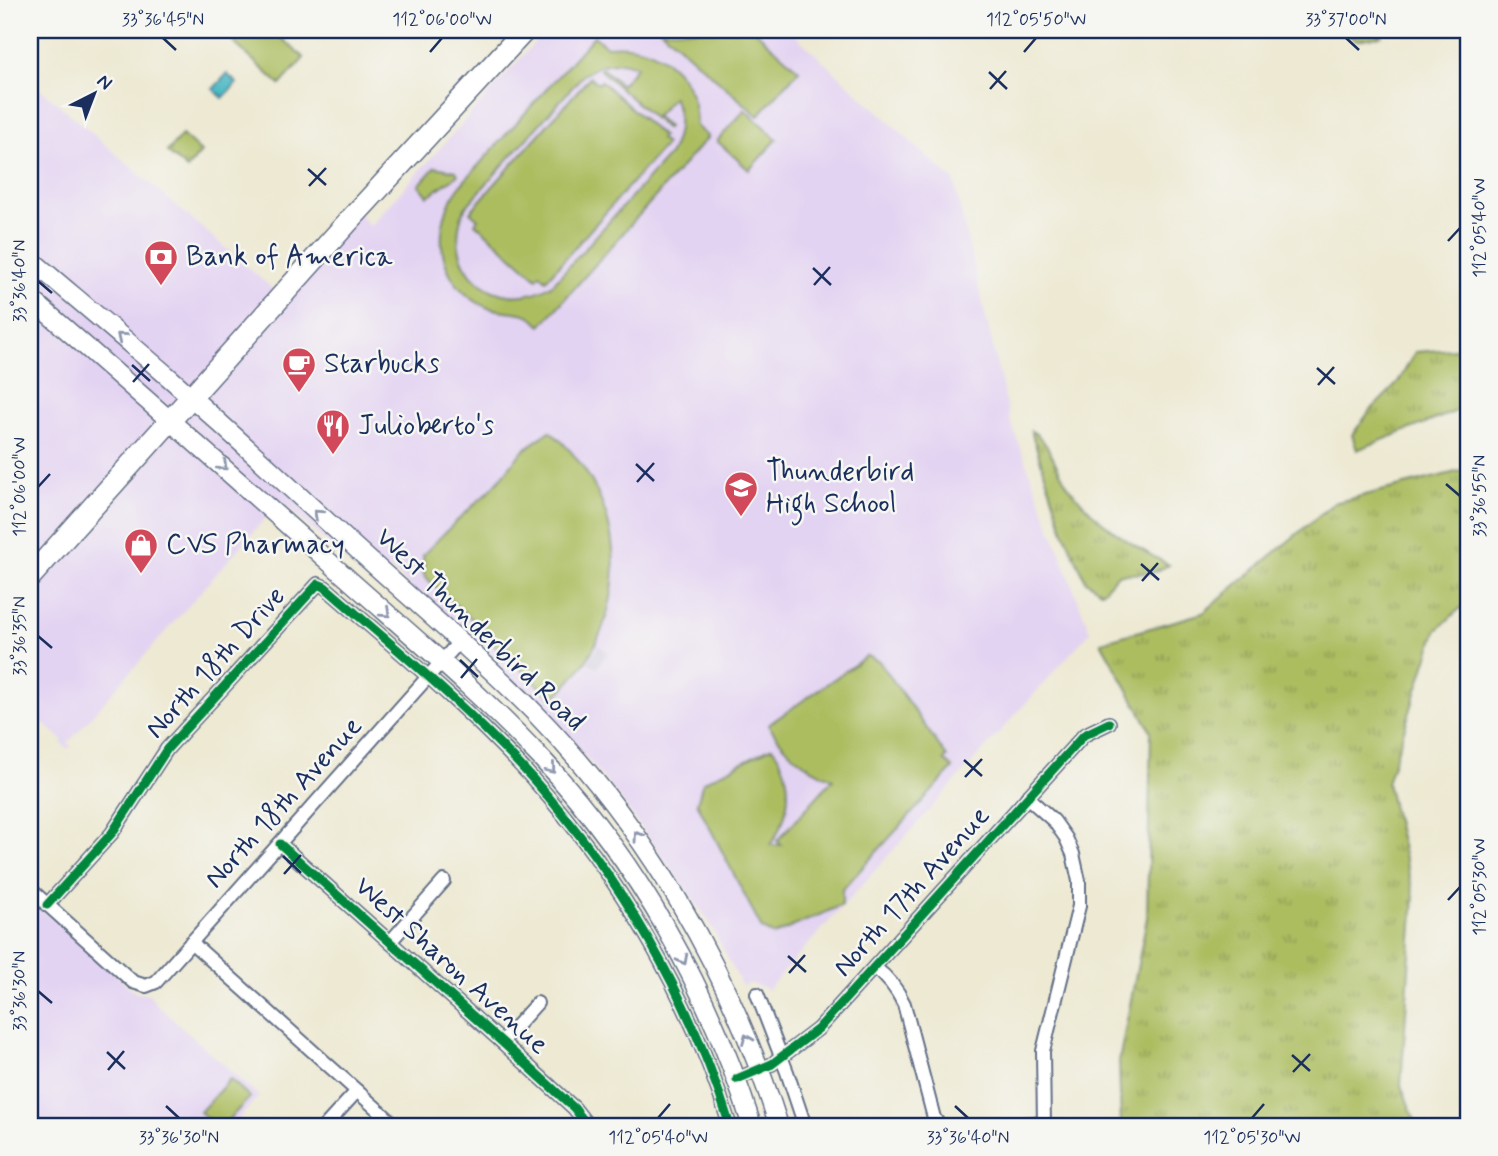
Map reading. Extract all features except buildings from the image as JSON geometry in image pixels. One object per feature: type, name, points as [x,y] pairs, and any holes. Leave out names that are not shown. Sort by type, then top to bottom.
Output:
[{"type":"main road","points":[[30,576],[522,31]]},
{"type":"main road","name":"West Thunderbird Road","points":[[30,259],[191,397],[459,642],[534,712],[587,770],[640,840],[705,946],[727,989],[760,1070],[779,1126]]},
{"type":"main road","name":"West Thunderbird Road","points":[[30,298],[172,420],[442,662],[537,754],[597,825],[655,908],[705,1004],[737,1079],[752,1126]]},
{"type":"main road","points":[[335,567],[354,547]]},
{"type":"street","name":"North 18th Drive","points":[[47,905],[112,833],[167,749],[318,584],[325,587],[428,678]]},
{"type":"street","name":"North 18th Avenue","points":[[47,905],[139,986],[156,982],[459,642]]},
{"type":"street","points":[[428,678],[477,721],[532,778],[579,836],[623,898],[688,1018],[730,1126]]},
{"type":"street","name":"North 17th Avenue","points":[[737,1079],[782,1057],[818,1030],[1084,735],[1109,723]]},
{"type":"street","points":[[978,1126],[1044,1125],[1043,1051],[1079,906],[1079,881],[1066,838],[1054,821],[1027,797]]},
{"type":"street","name":"West Sharon Avenue","points":[[280,844],[502,1042],[574,1108],[588,1126]]},
{"type":"street","points":[[390,942],[444,881]]},
{"type":"street","points":[[30,890],[47,905]]},
{"type":"street","points":[[191,943],[396,1126]]},
{"type":"street","points":[[874,968],[887,977],[904,1004],[934,1118],[940,1126]]},
{"type":"street","points":[[757,994],[782,1057],[804,1126]]},
{"type":"street","name":"West Sharon Avenue","points":[[502,1042],[537,1003]]},
{"type":"street","points":[[325,1126],[357,1091]]},
{"type":"shaded area","name":"Thunderbird High School","points":[[546,30],[789,30],[954,181],[1010,420],[1090,632],[768,989],[749,983],[742,986],[708,920],[619,797],[570,738],[391,569],[376,586],[280,501],[68,743],[71,746],[68,749],[61,743],[63,740],[30,712],[30,80],[281,296],[357,212],[370,226]]},
{"type":"shaded area","points":[[599,645],[608,652],[597,668],[588,662]]},
{"type":"shaded area","points":[[30,899],[136,993],[149,994],[157,1005],[259,1096],[232,1126],[30,1126]]},
{"type":"green space","points":[[244,30],[272,30],[304,58],[280,85],[233,42]]},
{"type":"green space","points":[[661,30],[754,30],[799,70],[758,116]]},
{"type":"green space","points":[[1338,30],[1378,30],[1382,36],[1357,40]]},
{"type":"green space","points":[[594,36],[606,46],[642,49],[670,64],[689,90],[696,126],[708,137],[541,326],[528,315],[486,307],[470,297],[448,270],[443,253],[444,219],[460,186]],"holes":[[[622,62],[637,66],[621,85],[602,68],[600,70],[666,129],[668,127],[656,116],[673,97],[678,111],[678,126],[670,154],[552,285],[531,294],[511,295],[493,291],[477,281],[466,267],[459,250],[459,230],[465,208],[583,75],[601,65]]]},
{"type":"green space","points":[[590,77],[598,84],[601,81],[662,136],[660,139],[666,144],[546,280],[540,274],[537,278],[475,223],[478,219],[470,212]]},
{"type":"green space","points":[[745,110],[777,139],[749,170],[717,141]]},
{"type":"green space","points":[[182,135],[201,152],[187,169],[167,152]]},
{"type":"green space","points":[[435,167],[456,171],[458,175],[428,196],[419,185]]},
{"type":"green space","points":[[1468,348],[1468,404],[1357,450],[1352,435],[1370,411],[1398,383],[1415,352]]},
{"type":"green space","points":[[550,431],[573,454],[591,479],[604,507],[614,568],[611,598],[602,629],[584,664],[554,699],[489,641],[486,632],[424,576],[423,555],[490,490],[524,450]]},
{"type":"green space","points":[[1031,431],[1043,441],[1063,478],[1077,497],[1101,521],[1169,565],[1152,573],[1118,574],[1102,592],[1086,581],[1065,535]]},
{"type":"green space","points":[[1468,469],[1468,601],[1436,631],[1387,783],[1414,896],[1401,1085],[1417,1126],[1121,1126],[1119,1061],[1147,918],[1151,731],[1101,642],[1203,613],[1334,503]]},
{"type":"green space","points":[[867,656],[879,661],[947,757],[944,760],[953,768],[842,890],[842,905],[774,935],[762,929],[697,803],[703,782],[772,747],[785,771],[787,784],[788,796],[783,822],[770,845],[781,845],[777,841],[833,779],[796,757],[768,725]]},
{"type":"green space","points":[[230,1079],[250,1097],[223,1126],[216,1126],[200,1112]]},
{"type":"water","points":[[227,74],[237,83],[223,98],[213,89]]},
{"type":"cycle path","points":[[47,905],[112,833],[167,749],[318,584],[325,587],[405,656],[483,727],[532,778],[595,856],[650,942],[674,986],[714,1079],[730,1126]]},
{"type":"cycle path","points":[[737,1079],[772,1064],[818,1029],[1084,735],[1109,723]]},
{"type":"cycle path","points":[[280,844],[502,1042],[574,1108],[588,1126]]},
{"type":"place","name":"Bank of America","points":[[161,287]]},
{"type":"place","name":"Starbucks","points":[[299,394]]},
{"type":"place","name":"Julioberto's","points":[[333,456]]},
{"type":"place","name":"Thunderbird High School","points":[[741,518]]},
{"type":"place","name":"CVS Pharmacy","points":[[141,575]]}]
